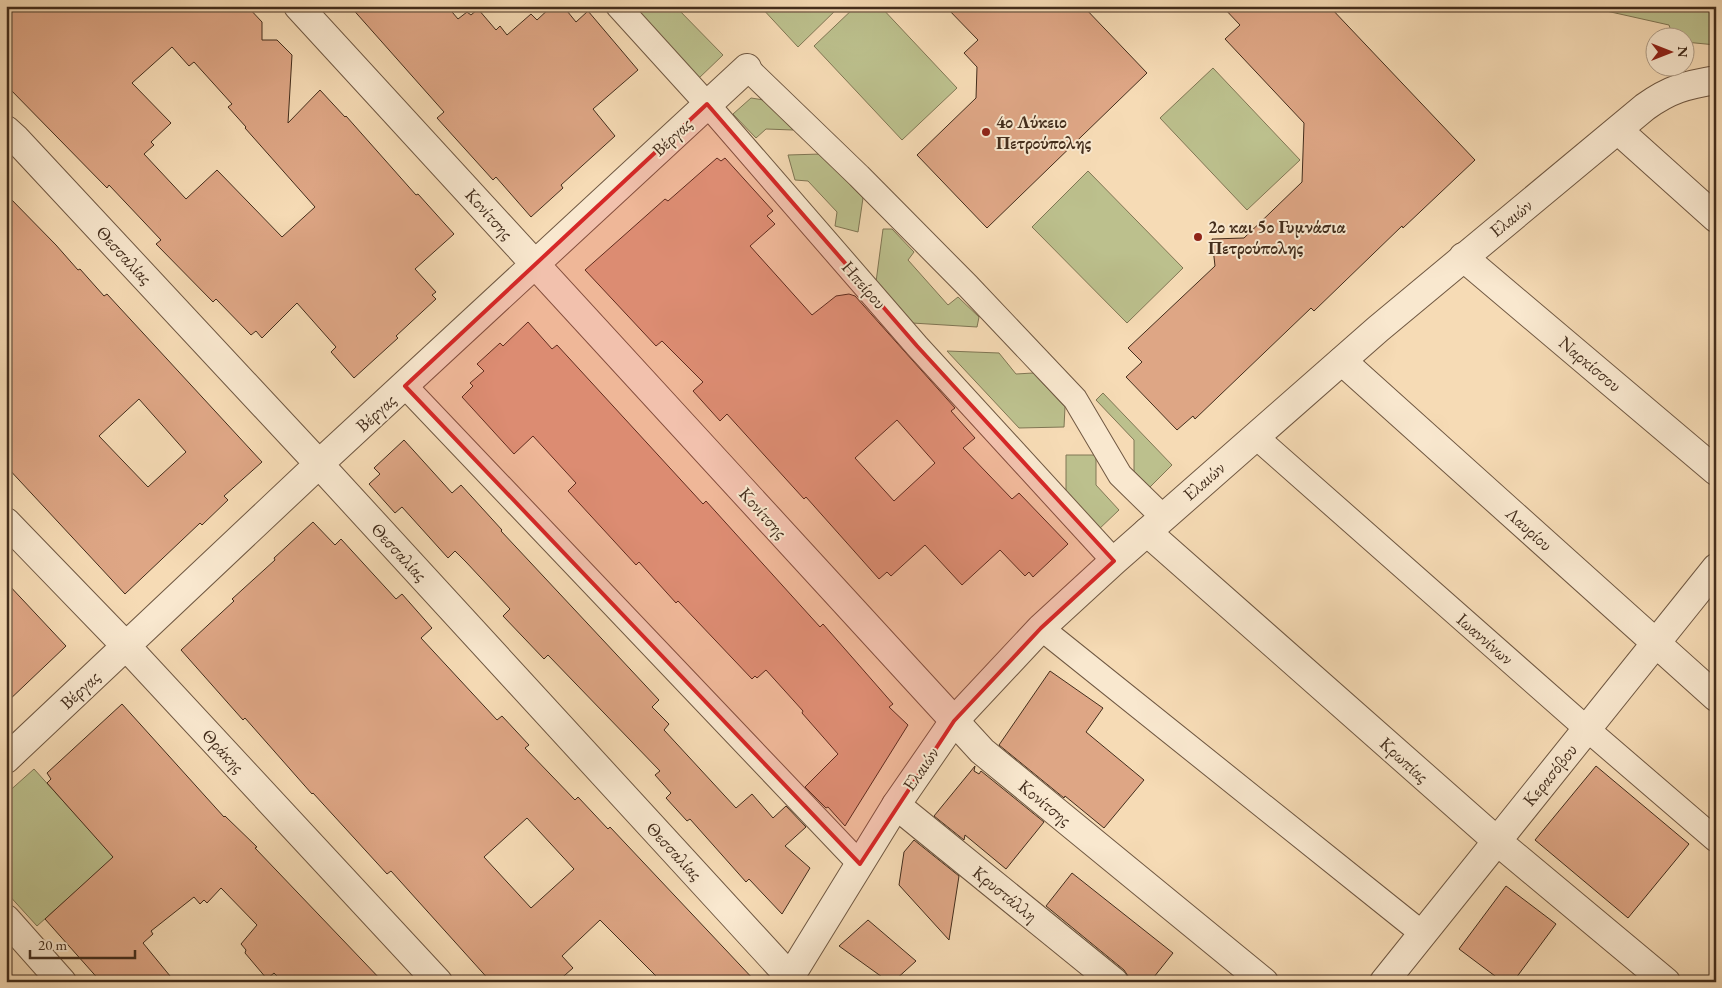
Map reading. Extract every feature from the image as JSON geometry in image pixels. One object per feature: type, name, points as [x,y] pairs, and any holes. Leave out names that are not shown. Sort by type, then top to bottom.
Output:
[{"type":"street","name":"Κονίτσης","points":[[298,6],[982,750],[1264,982]]},
{"type":"street","name":"Ηπείρου","points":[[618,6],[707,104],[917,346],[1114,561]]},
{"type":"street","name":"Βέργας","points":[[6,759],[319,464],[406,386],[747,68]]},
{"type":"street","points":[[747,68],[866,183],[968,286],[1075,400],[1120,474],[1155,525]]},
{"type":"street","name":"Ελαιών","points":[[789,979],[896,805],[954,721],[1041,628],[1114,561],[1378,328],[1618,130],[1664,94],[1688,84],[1716,80]]},
{"type":"street","name":"Θεσσαλίας","points":[[6,130],[319,464],[789,979]]},
{"type":"street","points":[[1618,130],[1716,218]]},
{"type":"street","name":"Ναρκίσσου","points":[[1463,257],[1716,472]]},
{"type":"street","name":"Λαυρίου","points":[[1342,361],[1716,697]]},
{"type":"street","points":[[406,386],[860,864]]},
{"type":"street","name":"Ιωαννίνων","points":[[1255,436],[1587,729],[1716,840]]},
{"type":"street","name":"Θράκης","points":[[6,522],[126,646],[438,982]]},
{"type":"street","name":"Κρωπίας","points":[[1155,525],[1497,841],[1666,982]]},
{"type":"street","name":"Κερασόβου","points":[[1384,982],[1716,568]]},
{"type":"street","points":[[1041,628],[1423,934]]},
{"type":"street","name":"Κρυστάλλη","points":[[896,805],[1114,982]]},
{"type":"street","points":[[6,919],[62,982]]},
{"type":"highlighted area","points":[[707,104],[917,346],[1114,561],[1041,628],[954,721],[860,864],[405,386]]},
{"type":"green space","points":[[633,6],[675,6],[723,55],[698,79]]},
{"type":"green space","points":[[760,6],[840,6],[798,47]]},
{"type":"green space","points":[[856,6],[880,6],[957,88],[902,140],[814,46]]},
{"type":"green space","points":[[1584,6],[1716,6],[1716,45],[1694,43],[1694,28],[1670,28],[1669,25]]},
{"type":"green space","points":[[1213,68],[1300,160],[1247,210],[1160,118]]},
{"type":"green space","points":[[751,98],[764,100],[793,130],[766,129],[756,138],[733,114]]},
{"type":"green space","points":[[821,154],[863,198],[858,232],[835,226],[837,212],[808,181],[795,180],[788,155]]},
{"type":"green space","points":[[1088,171],[1183,268],[1127,323],[1032,227]]},
{"type":"green space","points":[[883,229],[892,229],[914,252],[908,260],[948,305],[958,297],[979,317],[977,327],[912,323],[876,282]]},
{"type":"green space","points":[[947,351],[999,353],[1016,374],[1033,373],[1065,407],[1064,427],[1019,428]]},
{"type":"green space","points":[[1103,393],[1172,465],[1150,487],[1134,471],[1134,440],[1096,400]]},
{"type":"green space","points":[[1066,455],[1096,455],[1096,485],[1119,510],[1097,531],[1066,497]]},
{"type":"green space","points":[[34,769],[114,857],[37,926],[6,892],[6,794]]},
{"type":"building","points":[[6,6],[247,6],[262,22],[262,40],[277,40],[292,55],[288,123],[320,90],[454,234],[415,269],[436,292],[432,295],[436,299],[396,336],[398,338],[354,378],[331,352],[336,347],[297,303],[262,338],[256,331],[251,335],[216,299],[213,302],[156,244],[161,240],[109,185],[107,188],[6,85]],"holes":[[[172,47],[189,66],[194,62],[232,104],[228,107],[315,207],[282,237],[217,170],[186,199],[144,154],[154,145],[151,142],[171,123],[132,83]]]},
{"type":"building","points":[[350,6],[447,6],[458,19],[467,12],[471,15],[478,9],[496,30],[500,26],[507,35],[531,14],[537,20],[552,6],[563,6],[576,22],[588,11],[638,70],[593,109],[615,136],[561,185],[563,188],[531,217],[496,177],[493,180],[437,118],[444,112]]},
{"type":"building","points":[[945,6],[1083,6],[1147,73],[987,228],[917,155],[976,98],[977,67],[964,53],[978,40]]},
{"type":"building","points":[[1222,6],[1329,6],[1475,160],[1403,228],[1402,226],[1314,311],[1311,308],[1195,419],[1193,416],[1177,430],[1126,377],[1142,362],[1128,348],[1215,266],[1212,239],[1244,238],[1302,182],[1304,123],[1225,39],[1240,25]]},
{"type":"building","points":[[717,158],[721,161],[725,158],[773,211],[767,216],[775,224],[750,246],[812,315],[836,296],[849,294],[855,296],[955,408],[951,411],[975,438],[963,448],[1012,499],[1019,493],[1068,544],[1033,577],[1029,572],[1025,576],[1000,550],[962,585],[925,545],[891,576],[887,572],[879,579],[806,497],[804,499],[727,414],[720,421],[693,391],[703,382],[662,341],[656,346],[585,270],[665,199],[668,201]],"holes":[[[897,420],[935,463],[894,501],[855,458]]]},
{"type":"building","points":[[6,194],[104,296],[107,294],[262,462],[224,496],[228,500],[202,525],[200,523],[125,594],[6,466]],"holes":[[[139,399],[186,452],[148,487],[99,436]]]},
{"type":"building","points":[[528,322],[552,349],[557,345],[703,504],[706,501],[820,627],[823,624],[893,704],[889,707],[908,725],[845,826],[828,807],[826,808],[805,787],[838,754],[802,713],[803,711],[766,670],[757,678],[755,676],[752,679],[678,601],[676,603],[639,562],[636,565],[568,491],[576,483],[533,436],[514,454],[462,397],[473,386],[470,383],[484,371],[477,364],[500,343],[503,346]]},
{"type":"building","points":[[404,440],[452,493],[461,485],[501,531],[659,700],[652,707],[669,724],[664,730],[736,808],[752,794],[773,818],[786,806],[806,827],[785,846],[810,868],[782,914],[749,879],[746,882],[690,819],[687,821],[666,798],[671,793],[655,775],[660,771],[548,655],[544,659],[503,616],[510,609],[466,562],[455,551],[448,558],[402,507],[395,513],[369,484],[380,474],[374,468]]},
{"type":"building","points":[[313,522],[335,545],[341,539],[396,599],[402,594],[432,628],[421,638],[497,720],[502,716],[529,745],[525,748],[575,800],[578,797],[608,829],[610,827],[756,982],[662,982],[600,920],[562,956],[573,968],[557,982],[491,982],[391,871],[387,874],[312,794],[245,718],[243,720],[181,650],[234,601],[232,599],[275,560],[274,558]],"holes":[[[527,818],[574,869],[531,908],[484,857]]]},
{"type":"building","points":[[6,582],[66,646],[6,703]]},
{"type":"building","points":[[1050,671],[1103,708],[1086,732],[1144,780],[1104,828],[999,745]]},
{"type":"building","points":[[122,704],[224,817],[257,847],[255,848],[383,982],[283,982],[274,973],[267,979],[245,953],[246,950],[241,944],[257,925],[221,888],[207,903],[204,900],[200,904],[194,897],[151,931],[153,934],[143,943],[175,982],[101,982],[45,919],[113,857],[47,783],[51,779],[47,773]]},
{"type":"building","points":[[975,766],[974,771],[979,774],[981,771],[1044,822],[1006,869],[965,835],[964,840],[934,816]]},
{"type":"building","points":[[1596,766],[1689,844],[1628,918],[1535,840]]},
{"type":"building","points":[[914,840],[959,876],[949,940],[899,885],[904,852]]},
{"type":"building","points":[[1072,873],[1173,953],[1150,982],[1130,982],[1124,970],[1046,906]]},
{"type":"building","points":[[1506,886],[1556,924],[1513,982],[1503,982],[1459,949]]},
{"type":"building","points":[[868,920],[916,961],[893,982],[889,982],[839,946]]},
{"type":"place","name":"4ο Λύκειο Πετρούπολης","points":[[986,132]]},
{"type":"place","name":"2ο και 5ο Γυμνάσια Πετρούπολης","points":[[1198,237]]}]
